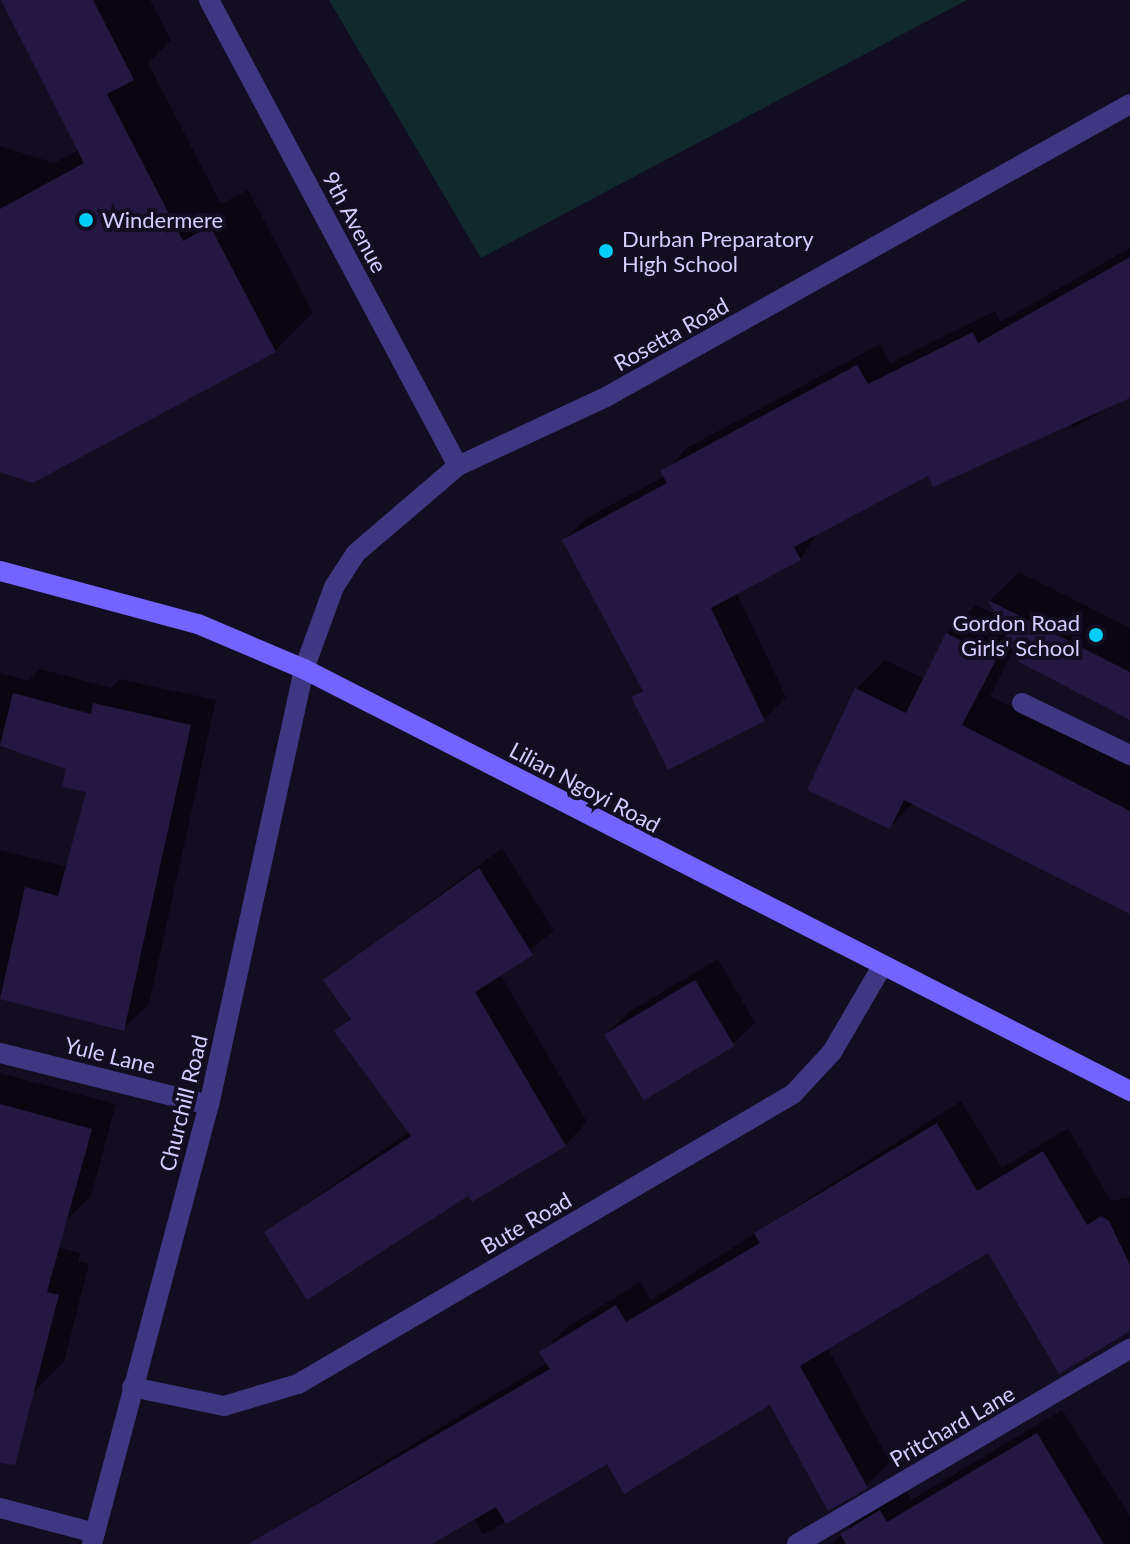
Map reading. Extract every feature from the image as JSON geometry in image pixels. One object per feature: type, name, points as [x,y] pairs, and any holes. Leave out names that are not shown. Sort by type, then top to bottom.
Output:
[{"type":"street","name":"9th Avenue","points":[[209,0],[458,466]]},
{"type":"street","name":"Rosetta Road","points":[[304,669],[334,587],[356,553],[458,466],[606,397],[1130,104]]},
{"type":"street","name":"Lilian Ngoyi Road","points":[[0,571],[198,624],[304,669],[881,968],[1130,1091]]},
{"type":"street","name":"Churchill Road","points":[[94,1538],[209,1105],[304,669]]},
{"type":"street","points":[[1022,703],[1130,755]]},
{"type":"street","name":"Bute Road","points":[[132,1387],[224,1406],[298,1384],[793,1094],[832,1052],[881,968]]},
{"type":"street","name":"Yule Lane","points":[[0,1053],[209,1105]]},
{"type":"street","name":"Pritchard Lane","points":[[797,1544],[1130,1349]]},
{"type":"street","points":[[0,1508],[94,1538]]},
{"type":"green space","points":[[329,0],[967,0],[481,258]]},
{"type":"building","points":[[1,0],[93,0],[134,80],[107,94],[183,241],[210,226],[276,352],[33,483],[0,472],[0,209],[84,163]]},
{"type":"building","points":[[1130,257],[1130,398],[933,487],[928,476],[794,547],[801,560],[711,608],[765,721],[668,770],[631,697],[643,691],[562,540],[667,483],[660,471],[857,365],[868,384],[973,332],[978,343]]},
{"type":"building","points":[[988,600],[1130,672],[1130,720],[1019,662]]},
{"type":"building","points":[[946,633],[997,658],[962,725],[1130,811],[1130,914],[904,800],[890,829],[807,790],[855,688],[906,713]]},
{"type":"building","points":[[13,693],[91,714],[93,703],[191,725],[124,1031],[0,999],[25,887],[58,896],[86,792],[62,787],[66,769],[0,746]]},
{"type":"building","points":[[479,868],[533,955],[475,992],[566,1146],[472,1202],[468,1196],[307,1300],[264,1232],[411,1136],[334,1031],[351,1019],[323,980]]},
{"type":"building","points":[[695,980],[735,1046],[644,1101],[604,1035]]},
{"type":"building","points":[[0,1104],[92,1129],[47,1292],[59,1295],[15,1465],[0,1463]]},
{"type":"building","points":[[937,1123],[977,1191],[1043,1151],[1087,1225],[1101,1216],[1109,1221],[1130,1265],[1130,1331],[1059,1374],[988,1253],[800,1366],[868,1488],[828,1511],[770,1405],[624,1494],[607,1464],[506,1524],[496,1507],[432,1544],[248,1544],[550,1369],[539,1352],[616,1305],[626,1322],[760,1243],[754,1233]]},
{"type":"building","points":[[1037,1433],[1104,1544],[846,1544],[840,1534],[880,1510],[887,1522]]},
{"type":"place","name":"Windermere","points":[[86,220]]},
{"type":"place","name":"Durban Preparatory High School","points":[[606,251]]},
{"type":"place","name":"Gordon Road Girls' School","points":[[1096,635]]}]
